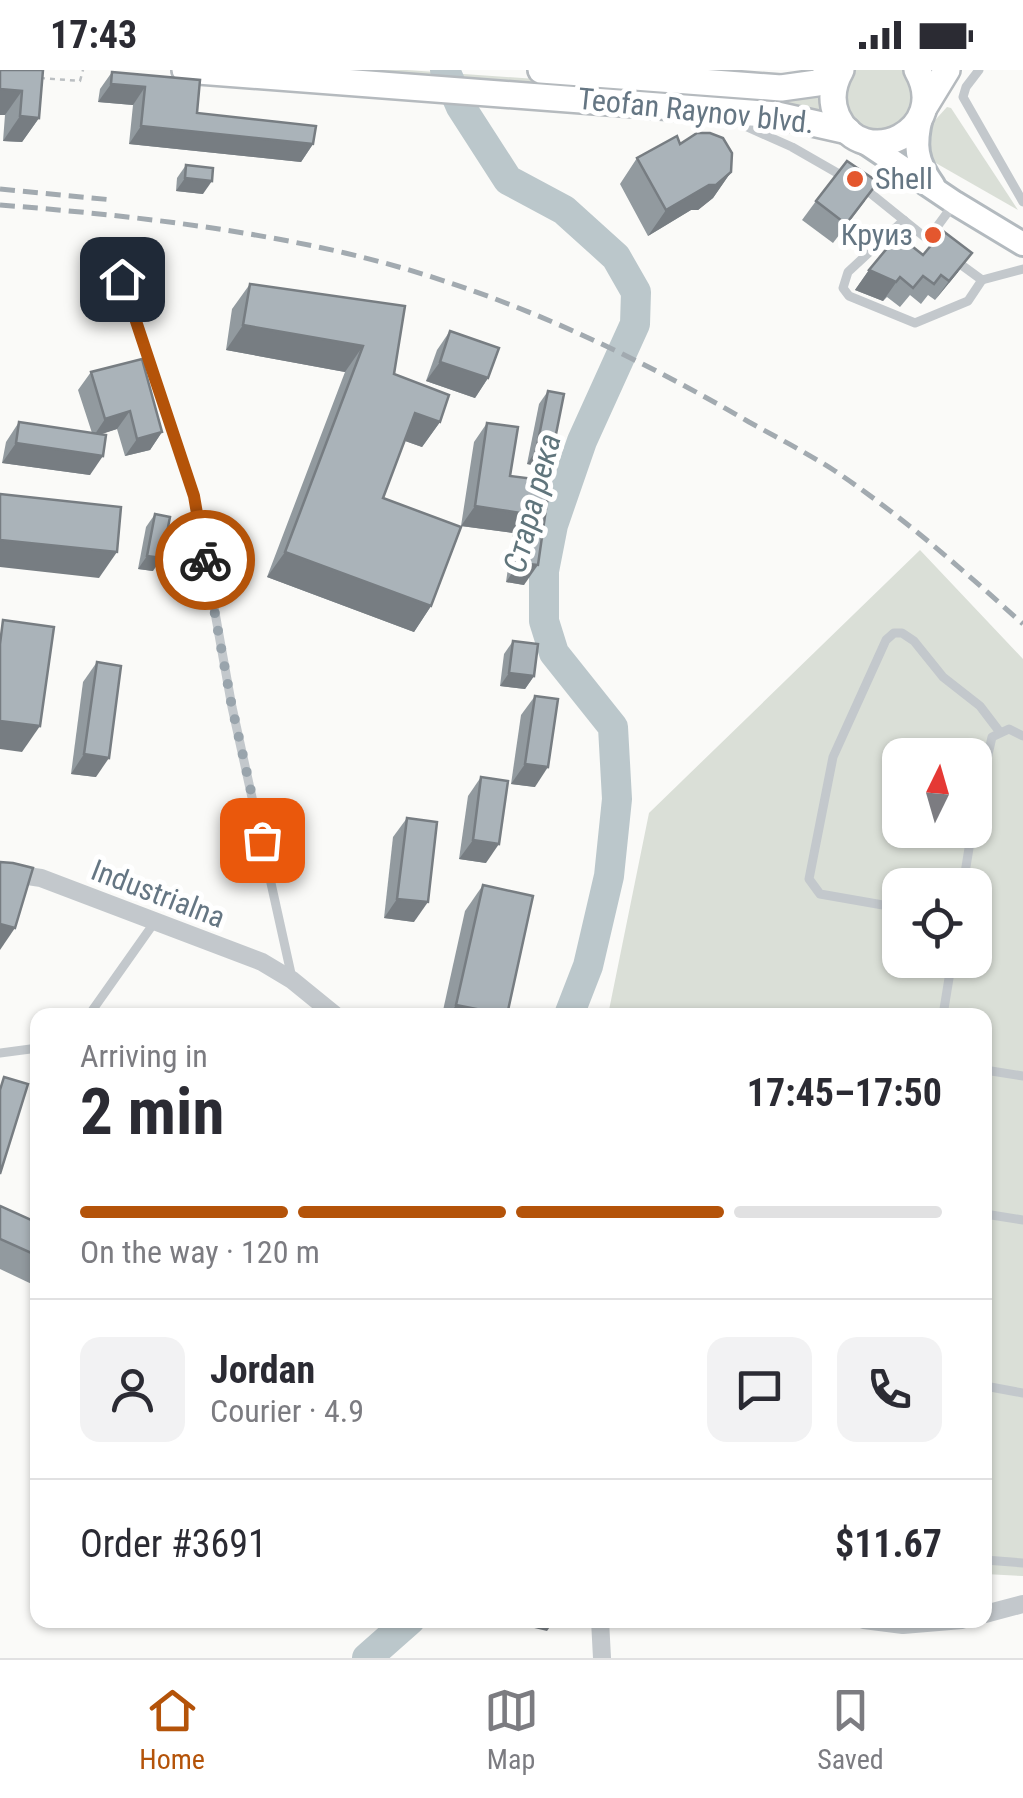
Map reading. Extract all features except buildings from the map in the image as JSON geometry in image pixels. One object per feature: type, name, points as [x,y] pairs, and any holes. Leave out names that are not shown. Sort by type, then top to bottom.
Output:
[{"type":"main road","name":"Teofan Raynov blvd.","points":[[185,70],[777,115],[877,143],[908,133],[923,112]]},
{"type":"main road","name":"Teofan Raynov blvd.","points":[[541,70],[794,88],[817,83],[840,70]]},
{"type":"main road","points":[[840,70],[833,103],[838,118],[853,134],[1023,244]]},
{"type":"main road","points":[[917,70],[924,84],[923,112]]},
{"type":"main road","points":[[947,70],[923,112],[916,136],[917,155],[947,198]]},
{"type":"street","name":"Industrialna","points":[[0,872],[41,878],[262,962],[326,1008]]},
{"type":"street","points":[[992,1612],[1023,1604]]},
{"type":"street","points":[[600,1628],[602,1658]]},
{"type":"lane","points":[[979,70],[966,87],[964,97],[1023,202]]},
{"type":"lane","points":[[706,108],[861,186],[982,280]]},
{"type":"lane","points":[[926,238],[947,198]]},
{"type":"lane","points":[[904,220],[848,272],[843,288],[849,296],[915,323],[968,301],[982,280],[1023,269]]},
{"type":"lane","points":[[122,279],[194,496],[232,707],[292,980]]},
{"type":"lane","points":[[882,905],[820,894],[808,879],[833,757],[886,640],[894,633],[902,633],[914,642],[942,677],[980,706],[999,731]]},
{"type":"lane","points":[[992,741],[999,731],[1010,728],[1023,736]]},
{"type":"lane","points":[[94,1008],[154,922]]},
{"type":"lane","points":[[944,1008],[949,978]]},
{"type":"lane","points":[[0,1053],[30,1049]]},
{"type":"lane","points":[[992,1071],[1023,1076]]},
{"type":"lane","points":[[992,1215],[1023,1220]]},
{"type":"lane","points":[[992,1387],[1023,1393]]},
{"type":"lane","points":[[992,1561],[1023,1563]]},
{"type":"path","points":[[30,76],[80,81],[82,70]]},
{"type":"shaded area","points":[[298,70],[407,70],[791,97],[818,94],[822,117]]},
{"type":"shaded area","points":[[852,70],[906,70],[916,91],[905,124],[872,134],[851,122],[841,90]]},
{"type":"shaded area","points":[[947,107],[1018,210],[934,162],[928,151],[927,129]]},
{"type":"shaded area","points":[[920,550],[1023,659],[1023,1576],[992,1574],[992,1008],[609,1008],[649,813]]},
{"type":"waterway","name":"Стара река","points":[[445,70],[461,107],[508,180],[564,210],[616,257],[636,292],[635,324],[582,441],[553,525],[544,571],[544,621],[554,653],[613,727],[617,799],[609,876],[588,966],[572,1008]]},
{"type":"waterway","name":"Стара река","points":[[367,1658],[401,1628]]},
{"type":"railway","points":[[0,189],[113,200]]},
{"type":"railway","points":[[0,205],[174,223],[303,244],[451,283],[554,322],[653,369],[835,471],[908,525],[1023,624]]},
{"type":"way so far","points":[[205,560],[262,840]]},
{"type":"place","name":"Shell","points":[[855,179]]},
{"type":"place","name":"Круиз","points":[[933,235]]},
{"type":"route","points":[[122,279],[194,496],[205,560]]}]
